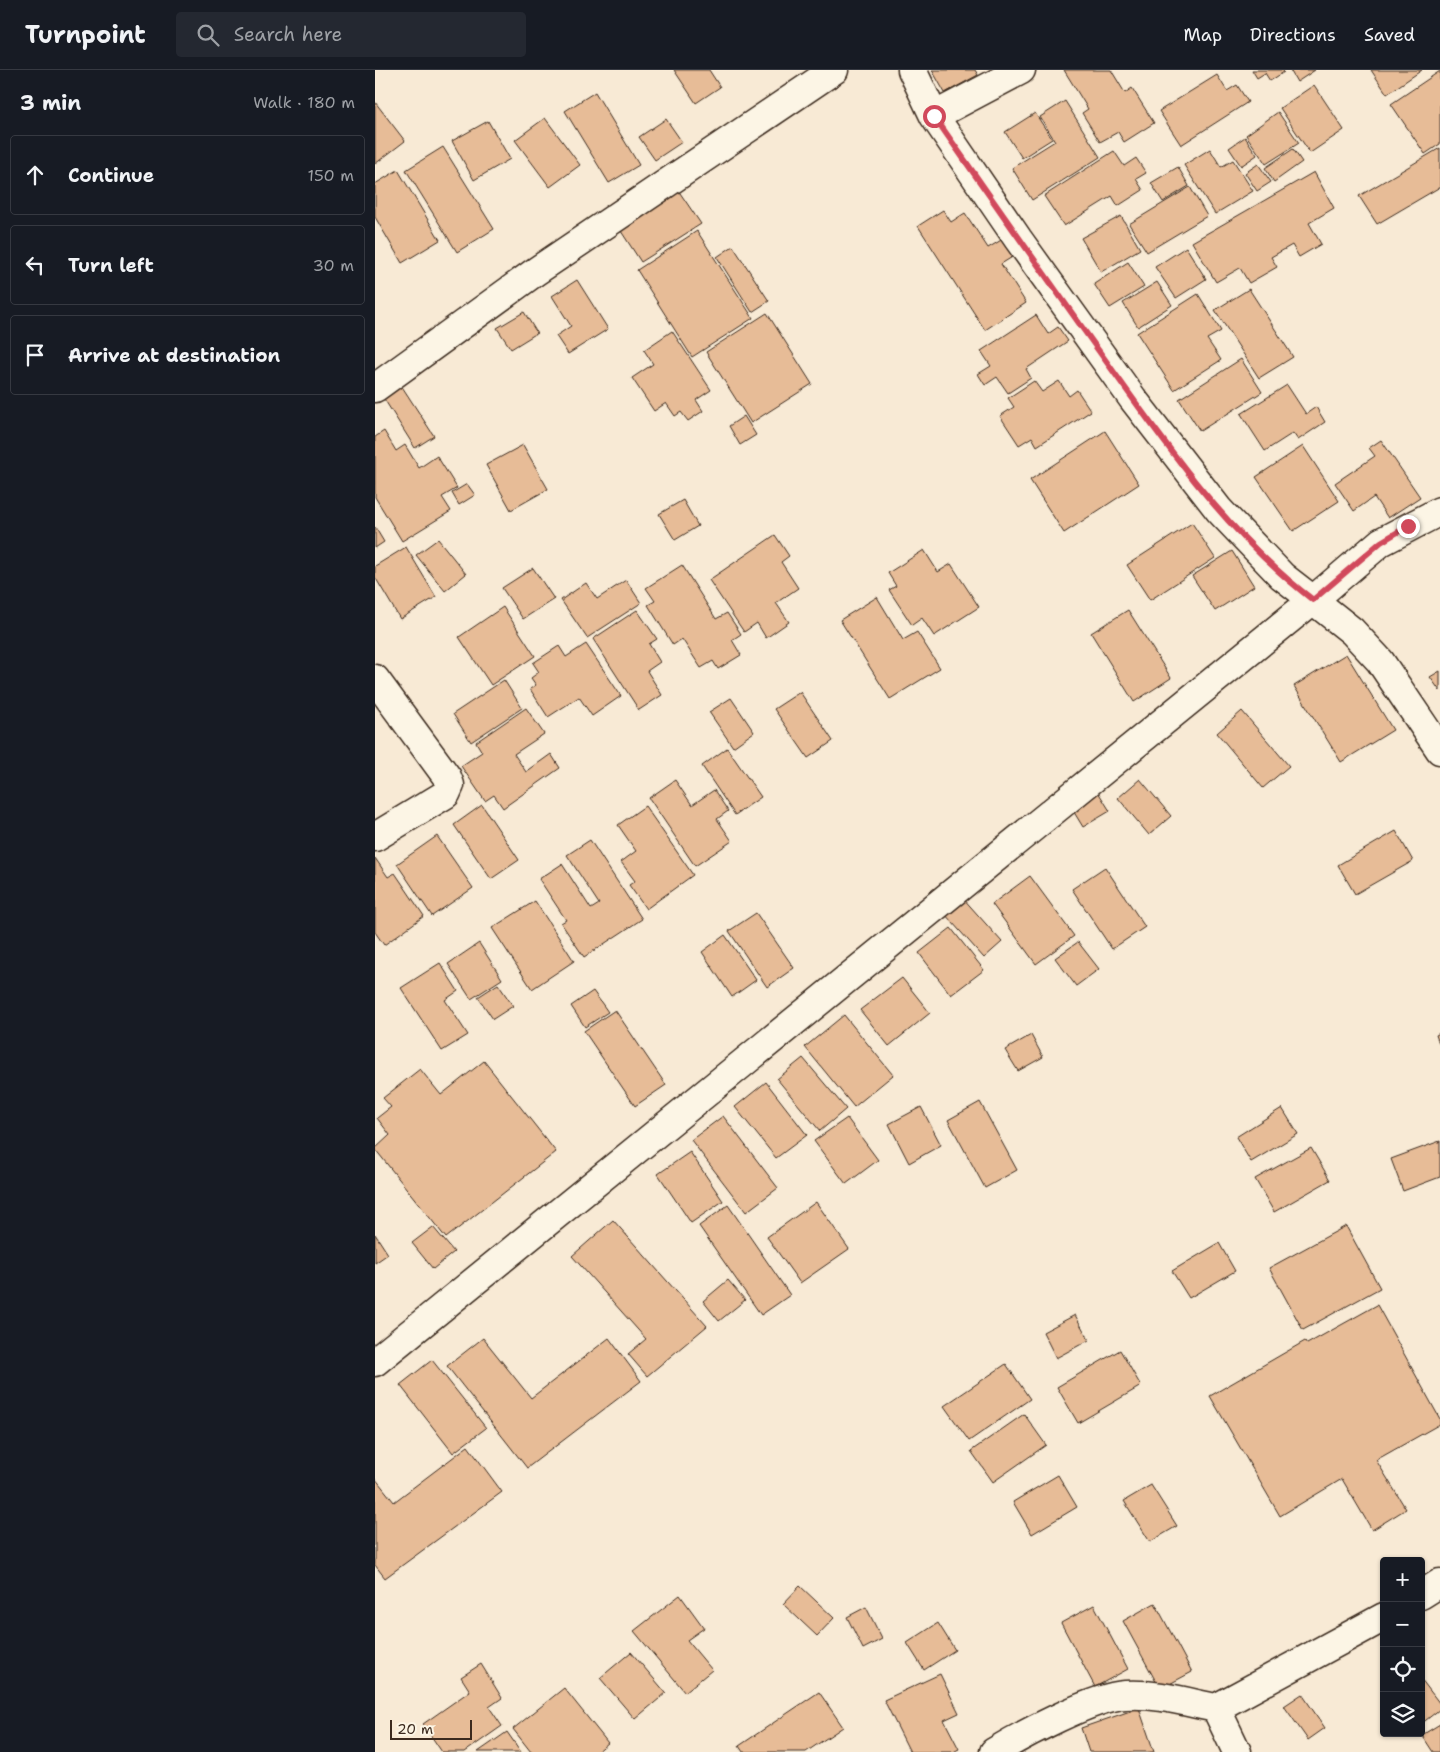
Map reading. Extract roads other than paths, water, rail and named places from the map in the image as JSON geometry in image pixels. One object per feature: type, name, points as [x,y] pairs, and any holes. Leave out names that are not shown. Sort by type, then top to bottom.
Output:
[{"type":"street","points":[[375,388],[535,272],[834,70]]},
{"type":"street","points":[[912,70],[934,116],[1018,239],[1133,399],[1219,510],[1281,576],[1352,630],[1380,661],[1440,750]]},
{"type":"street","points":[[934,116],[1021,70]]},
{"type":"street","points":[[375,1362],[1313,600],[1381,542],[1408,526],[1440,511]]},
{"type":"street","points":[[375,679],[447,777],[450,785],[446,794],[375,837]]},
{"type":"street","points":[[1425,1592],[1440,1583]]},
{"type":"street","points":[[994,1752],[1062,1716],[1123,1695],[1149,1695],[1216,1708],[1380,1619]]},
{"type":"street","points":[[1216,1708],[1237,1752]]}]
